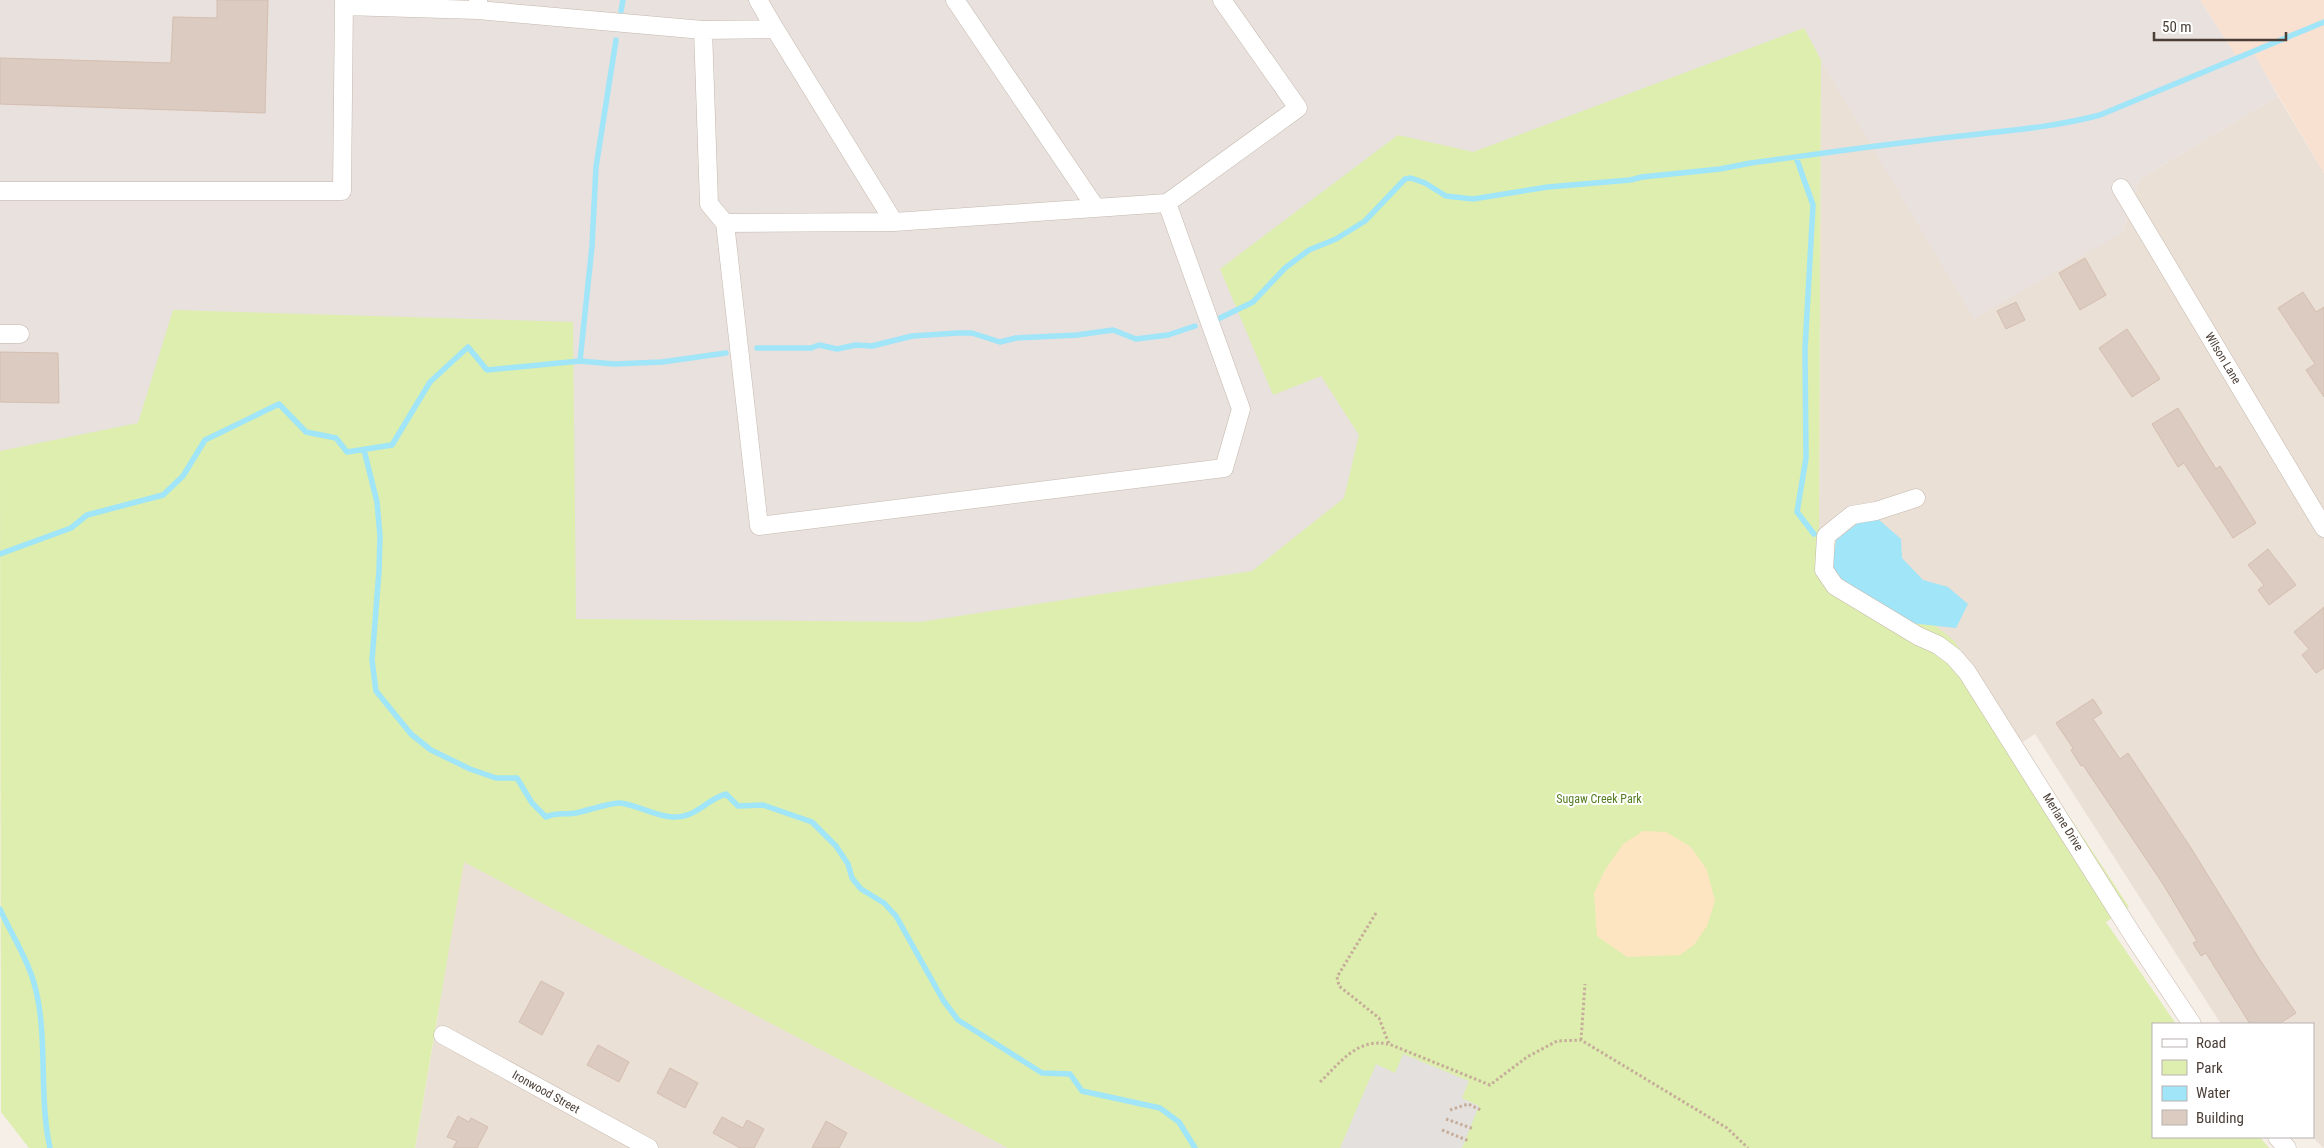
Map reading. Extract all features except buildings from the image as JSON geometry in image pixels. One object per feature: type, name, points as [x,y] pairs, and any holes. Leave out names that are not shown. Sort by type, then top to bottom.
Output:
[{"type":"street","points":[[758,0],[894,222]]},
{"type":"street","points":[[955,0],[1096,208]]},
{"type":"street","points":[[726,223],[894,222],[1167,203],[1298,108],[1222,0]]},
{"type":"street","points":[[0,190],[342,191],[344,3],[478,5],[703,30],[775,29]]},
{"type":"street","points":[[703,30],[709,204],[726,223],[759,526],[1224,468],[1241,410],[1167,203]]},
{"type":"street","name":"Wilson Lane","points":[[2121,188],[2324,528]]},
{"type":"street","points":[[0,334],[20,334]]},
{"type":"street","name":"Merlane Drive","points":[[1916,498],[1876,511],[1852,515],[1826,536],[1824,570],[1835,586],[1918,636],[1938,644],[1954,657],[1967,672],[2134,937],[2191,1023]]},
{"type":"street","name":"Ironwood Street","points":[[443,1035],[649,1148]]},
{"type":"street","points":[[2278,1138],[2287,1148]]},
{"type":"path","points":[[1376,914],[1337,977],[1340,986],[1379,1018],[1389,1044]]},
{"type":"path","points":[[1581,1040],[1585,984]]},
{"type":"path","points":[[1320,1082],[1347,1056],[1365,1044],[1376,1042],[1389,1044],[1490,1085],[1527,1057],[1557,1041],[1581,1040],[1727,1128],[1748,1148]]},
{"type":"path","points":[[1450,1110],[1468,1104],[1481,1110]]},
{"type":"path","points":[[1446,1118],[1474,1129]]},
{"type":"path","points":[[1442,1130],[1469,1141]]},
{"type":"shaded area","points":[[0,0],[2200,0],[2236,56],[2252,50],[2278,96],[2140,179],[2122,233],[1974,319],[1811,44],[1346,559],[942,695],[0,554]]},
{"type":"shaded area","points":[[2200,0],[2324,0],[2324,173],[2252,51],[2236,56]]},
{"type":"shaded area","points":[[1821,60],[2122,233],[2140,179],[2278,96],[2324,173],[2324,1148],[2313,1138],[2314,1023],[2220,1023],[2035,734],[2021,743],[1819,529]]},
{"type":"shaded area","points":[[448,853],[1008,1148],[415,1148],[438,1016]]},
{"type":"shaded area","points":[[1403,1054],[1469,1081],[1462,1098],[1479,1106],[1462,1148],[1340,1148],[1376,1064],[1395,1073]]},
{"type":"green space","name":"Sugaw Creek Park","points":[[1804,28],[1821,60],[1819,529],[1954,641],[2129,907],[2106,922],[2175,1023],[2152,1023],[2152,1138],[2261,1138],[2269,1148],[1008,1148],[464,862],[415,1148],[29,1148],[1,1112],[0,451],[138,423],[173,310],[573,322],[576,619],[920,622],[1252,571],[1344,498],[1359,435],[1321,376],[1273,395],[1220,269],[1398,135],[1473,152]]},
{"type":"sand","points":[[1643,831],[1666,832],[1691,847],[1707,870],[1715,901],[1707,926],[1694,945],[1680,955],[1627,957],[1597,936],[1594,893],[1605,870],[1623,844]]},
{"type":"water","points":[[1871,513],[1901,539],[1902,558],[1923,580],[1948,587],[1968,604],[1956,628],[1901,622],[1831,577],[1836,540]]},
{"type":"waterway","points":[[621,11],[623,0]]},
{"type":"waterway","points":[[1218,319],[1253,302],[1285,268],[1309,250],[1336,239],[1365,221],[1405,179],[1411,178],[1425,183],[1446,196],[1473,199],[1548,187],[1630,180],[1642,177],[1720,169],[1852,149],[2063,123],[2100,115],[2324,22]]},
{"type":"waterway","points":[[580,361],[592,246],[596,167],[616,40]]},
{"type":"waterway","points":[[1796,157],[1813,205],[1805,349],[1806,458],[1797,512],[1814,534]]},
{"type":"waterway","points":[[757,348],[811,348],[819,345],[837,349],[856,345],[872,346],[912,336],[958,333],[972,333],[1000,342],[1016,338],[1077,335],[1113,330],[1136,339],[1168,335],[1195,326]]},
{"type":"waterway","points":[[0,554],[71,528],[87,515],[163,495],[183,476],[205,440],[279,404],[306,432],[336,438],[347,452],[392,445],[430,382],[468,347],[487,370],[580,361],[614,364],[662,362],[726,353]]},
{"type":"waterway","points":[[364,450],[377,502],[380,536],[372,660],[376,691],[411,734],[431,750],[470,769],[496,778],[517,778],[532,803],[546,817],[576,813],[616,803],[665,816],[681,817],[695,812],[712,800],[726,794],[738,806],[763,805],[812,822],[836,846],[848,864],[852,878],[861,889],[884,903],[896,916],[943,1000],[958,1020],[1042,1073],[1070,1074],[1082,1091],[1160,1108],[1179,1122],[1195,1148]]},
{"type":"waterway","points":[[0,909],[27,964],[39,1003],[46,1128],[50,1148]]}]
